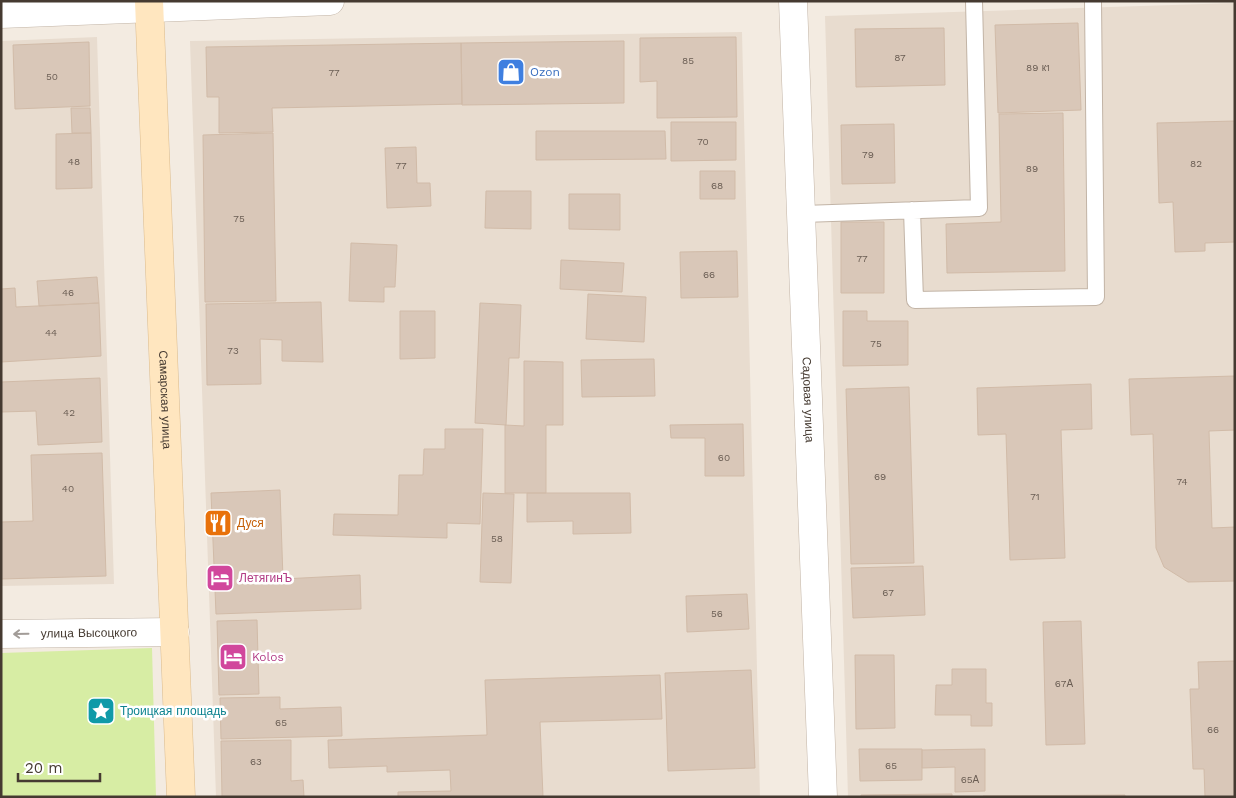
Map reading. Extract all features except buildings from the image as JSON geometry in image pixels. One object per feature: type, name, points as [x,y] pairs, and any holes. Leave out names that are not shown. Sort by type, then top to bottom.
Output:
[{"type":"main road","name":"Самарская улица","points":[[149,5],[181,797]]},
{"type":"street","points":[[1,14],[149,5],[330,1]]},
{"type":"street","name":"Садовая улица","points":[[793,1],[803,214],[823,797]]},
{"type":"street","name":"улица Высоцкого","points":[[1,634],[175,632]]},
{"type":"lane","points":[[803,214],[979,208],[974,1]]},
{"type":"lane","points":[[912,210],[915,300],[1096,297],[1093,1]]},
{"type":"shaded area","points":[[1235,3],[1235,797],[848,797],[825,16]]},
{"type":"shaded area","points":[[742,32],[760,797],[216,797],[190,41]]},
{"type":"shaded area","points":[[97,37],[114,584],[1,586],[1,41]]},
{"type":"green space","points":[[152,648],[156,797],[1,797],[1,653]]},
{"type":"place","name":"Ozon","points":[[511,72]]},
{"type":"place","name":"Дуся","points":[[218,523]]},
{"type":"place","name":"ЛетягинЪ","points":[[220,578]]},
{"type":"place","name":"Kolos","points":[[233,657]]},
{"type":"place","name":"Троицкая площадь","points":[[101,711]]}]
